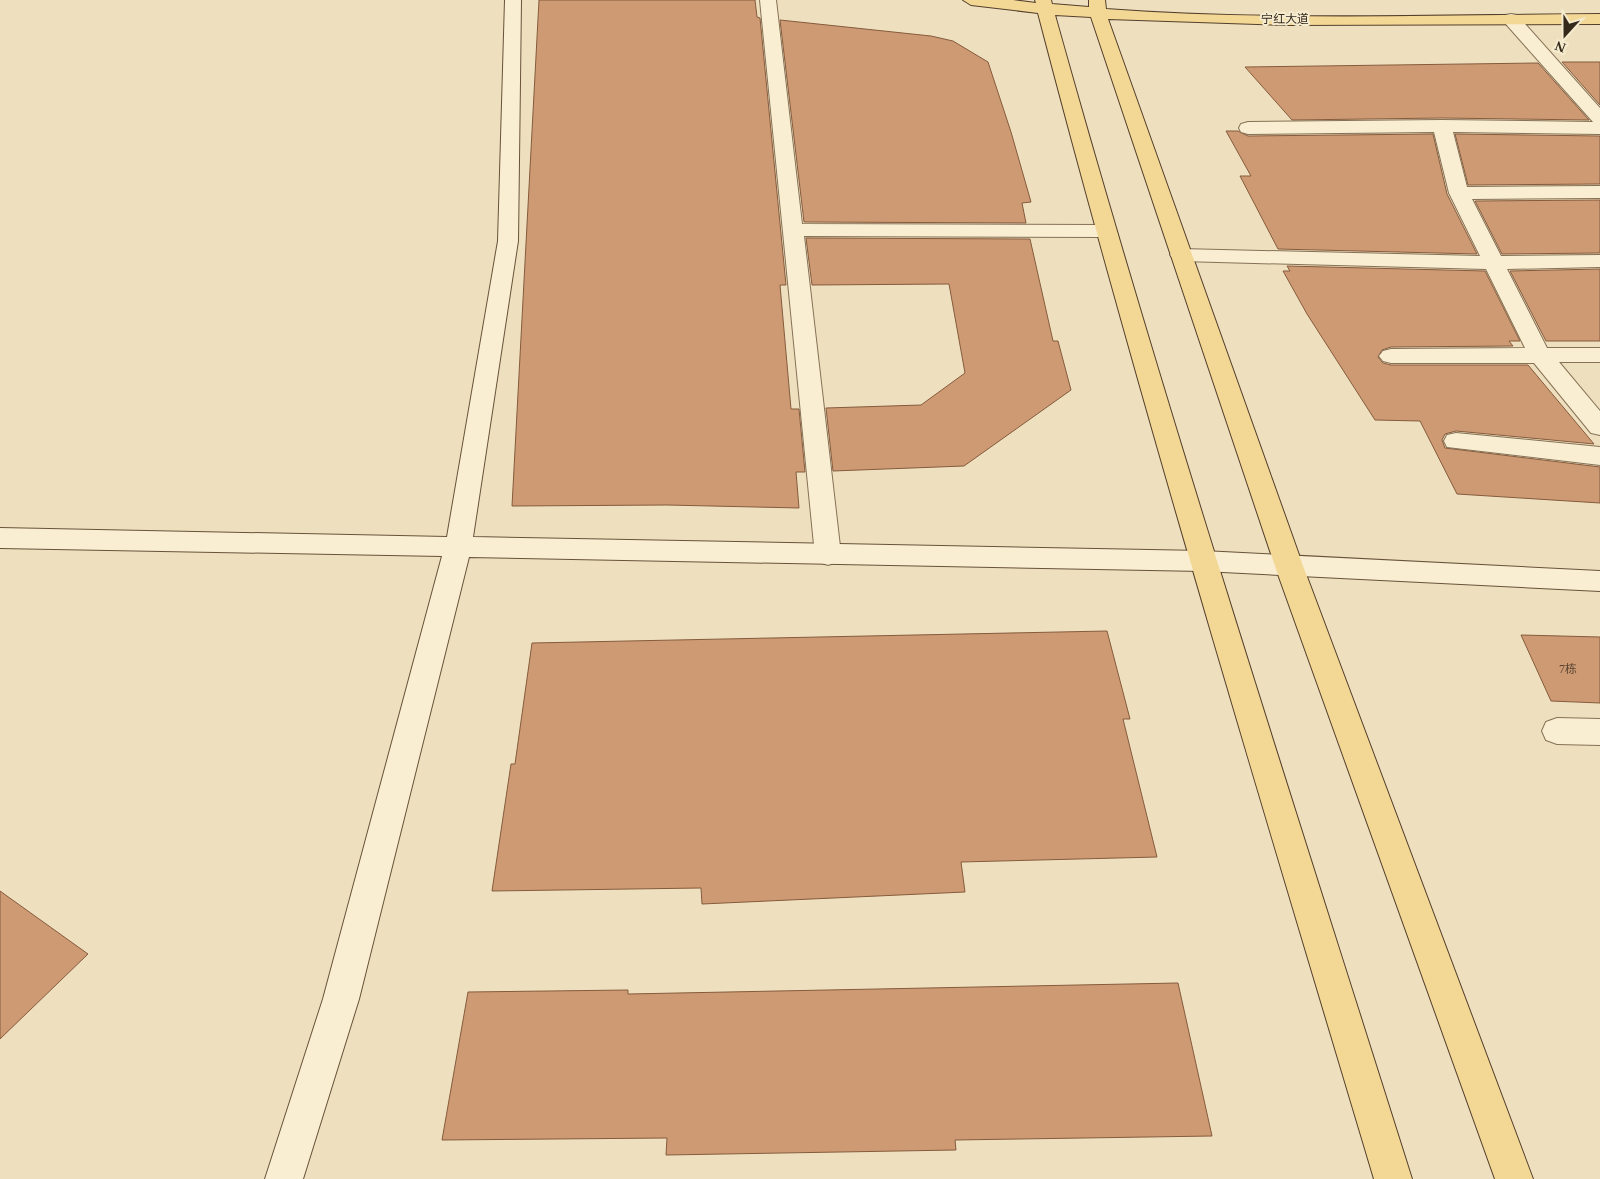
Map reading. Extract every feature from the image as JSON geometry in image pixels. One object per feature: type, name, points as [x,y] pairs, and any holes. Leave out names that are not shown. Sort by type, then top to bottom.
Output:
[{"type":"main road","name":"宁红大道","points":[[971,0],[1044,5],[1388,10],[1600,7]]},
{"type":"main road","points":[[1044,5],[1106,231],[1203,561],[1392,1179]]},
{"type":"main road","name":"宁红大道","points":[[1095,5],[1249,20],[1600,19]]},
{"type":"main road","points":[[1095,5],[1289,566],[1514,1179]]},
{"type":"street","points":[[284,1179],[341,999],[458,548],[508,241],[512,0]]},
{"type":"street","points":[[768,0],[828,555]]},
{"type":"street","points":[[1511,19],[1600,118]]},
{"type":"street","points":[[1442,126],[1459,193],[1492,263],[1539,354],[1600,427]]},
{"type":"street","points":[[1248,128],[1442,126],[1600,128]]},
{"type":"street","points":[[1459,193],[1600,192]]},
{"type":"street","points":[[792,230],[1106,231]]},
{"type":"street","points":[[1181,255],[1492,263],[1600,262]]},
{"type":"street","points":[[1391,356],[1600,355]]},
{"type":"street","points":[[1456,441],[1600,456]]},
{"type":"street","points":[[0,538],[1203,561],[1600,580]]},
{"type":"street","points":[[1557,731],[1600,732]]},
{"type":"building","points":[[539,0],[755,0],[757,17],[760,18],[786,285],[780,285],[791,409],[799,409],[805,472],[796,472],[799,508],[667,505],[512,506]]},
{"type":"building","points":[[780,20],[931,36],[953,41],[988,62],[1031,202],[1022,203],[1026,223],[804,222]]},
{"type":"building","points":[[1562,62],[1600,62],[1600,105]]},
{"type":"building","points":[[1538,63],[1589,120],[1442,118],[1292,120],[1245,67]]},
{"type":"building","points":[[1226,131],[1238,131],[1248,136],[1433,134],[1447,194],[1477,254],[1278,249],[1240,176],[1251,176]]},
{"type":"building","points":[[1455,134],[1600,136],[1600,184],[1468,185]]},
{"type":"building","points":[[1600,200],[1600,253],[1502,254],[1475,201]]},
{"type":"building","points":[[806,238],[1030,239],[1053,341],[1058,341],[1071,390],[964,466],[833,471],[826,408],[921,405],[965,373],[949,284],[812,285]]},
{"type":"building","points":[[1287,266],[1485,271],[1520,341],[1509,341],[1513,346],[1391,347],[1382,350],[1378,357],[1383,363],[1391,365],[1528,365],[1594,444],[1456,431],[1445,434],[1442,440],[1445,448],[1600,467],[1600,503],[1457,494],[1420,421],[1375,420],[1307,314],[1283,271],[1290,271]]},
{"type":"building","points":[[1600,269],[1600,341],[1546,341],[1510,271]]},
{"type":"building","points":[[1107,631],[1130,719],[1123,719],[1157,857],[961,862],[965,892],[702,904],[701,888],[492,891],[511,764],[515,764],[532,643]]},
{"type":"building","points":[[1521,635],[1600,637],[1600,703],[1551,701]]},
{"type":"building","points":[[0,891],[88,954],[0,1039]]},
{"type":"building","points":[[1178,983],[1212,1136],[955,1140],[956,1150],[666,1155],[667,1138],[442,1140],[468,992],[628,990],[628,994]]}]
